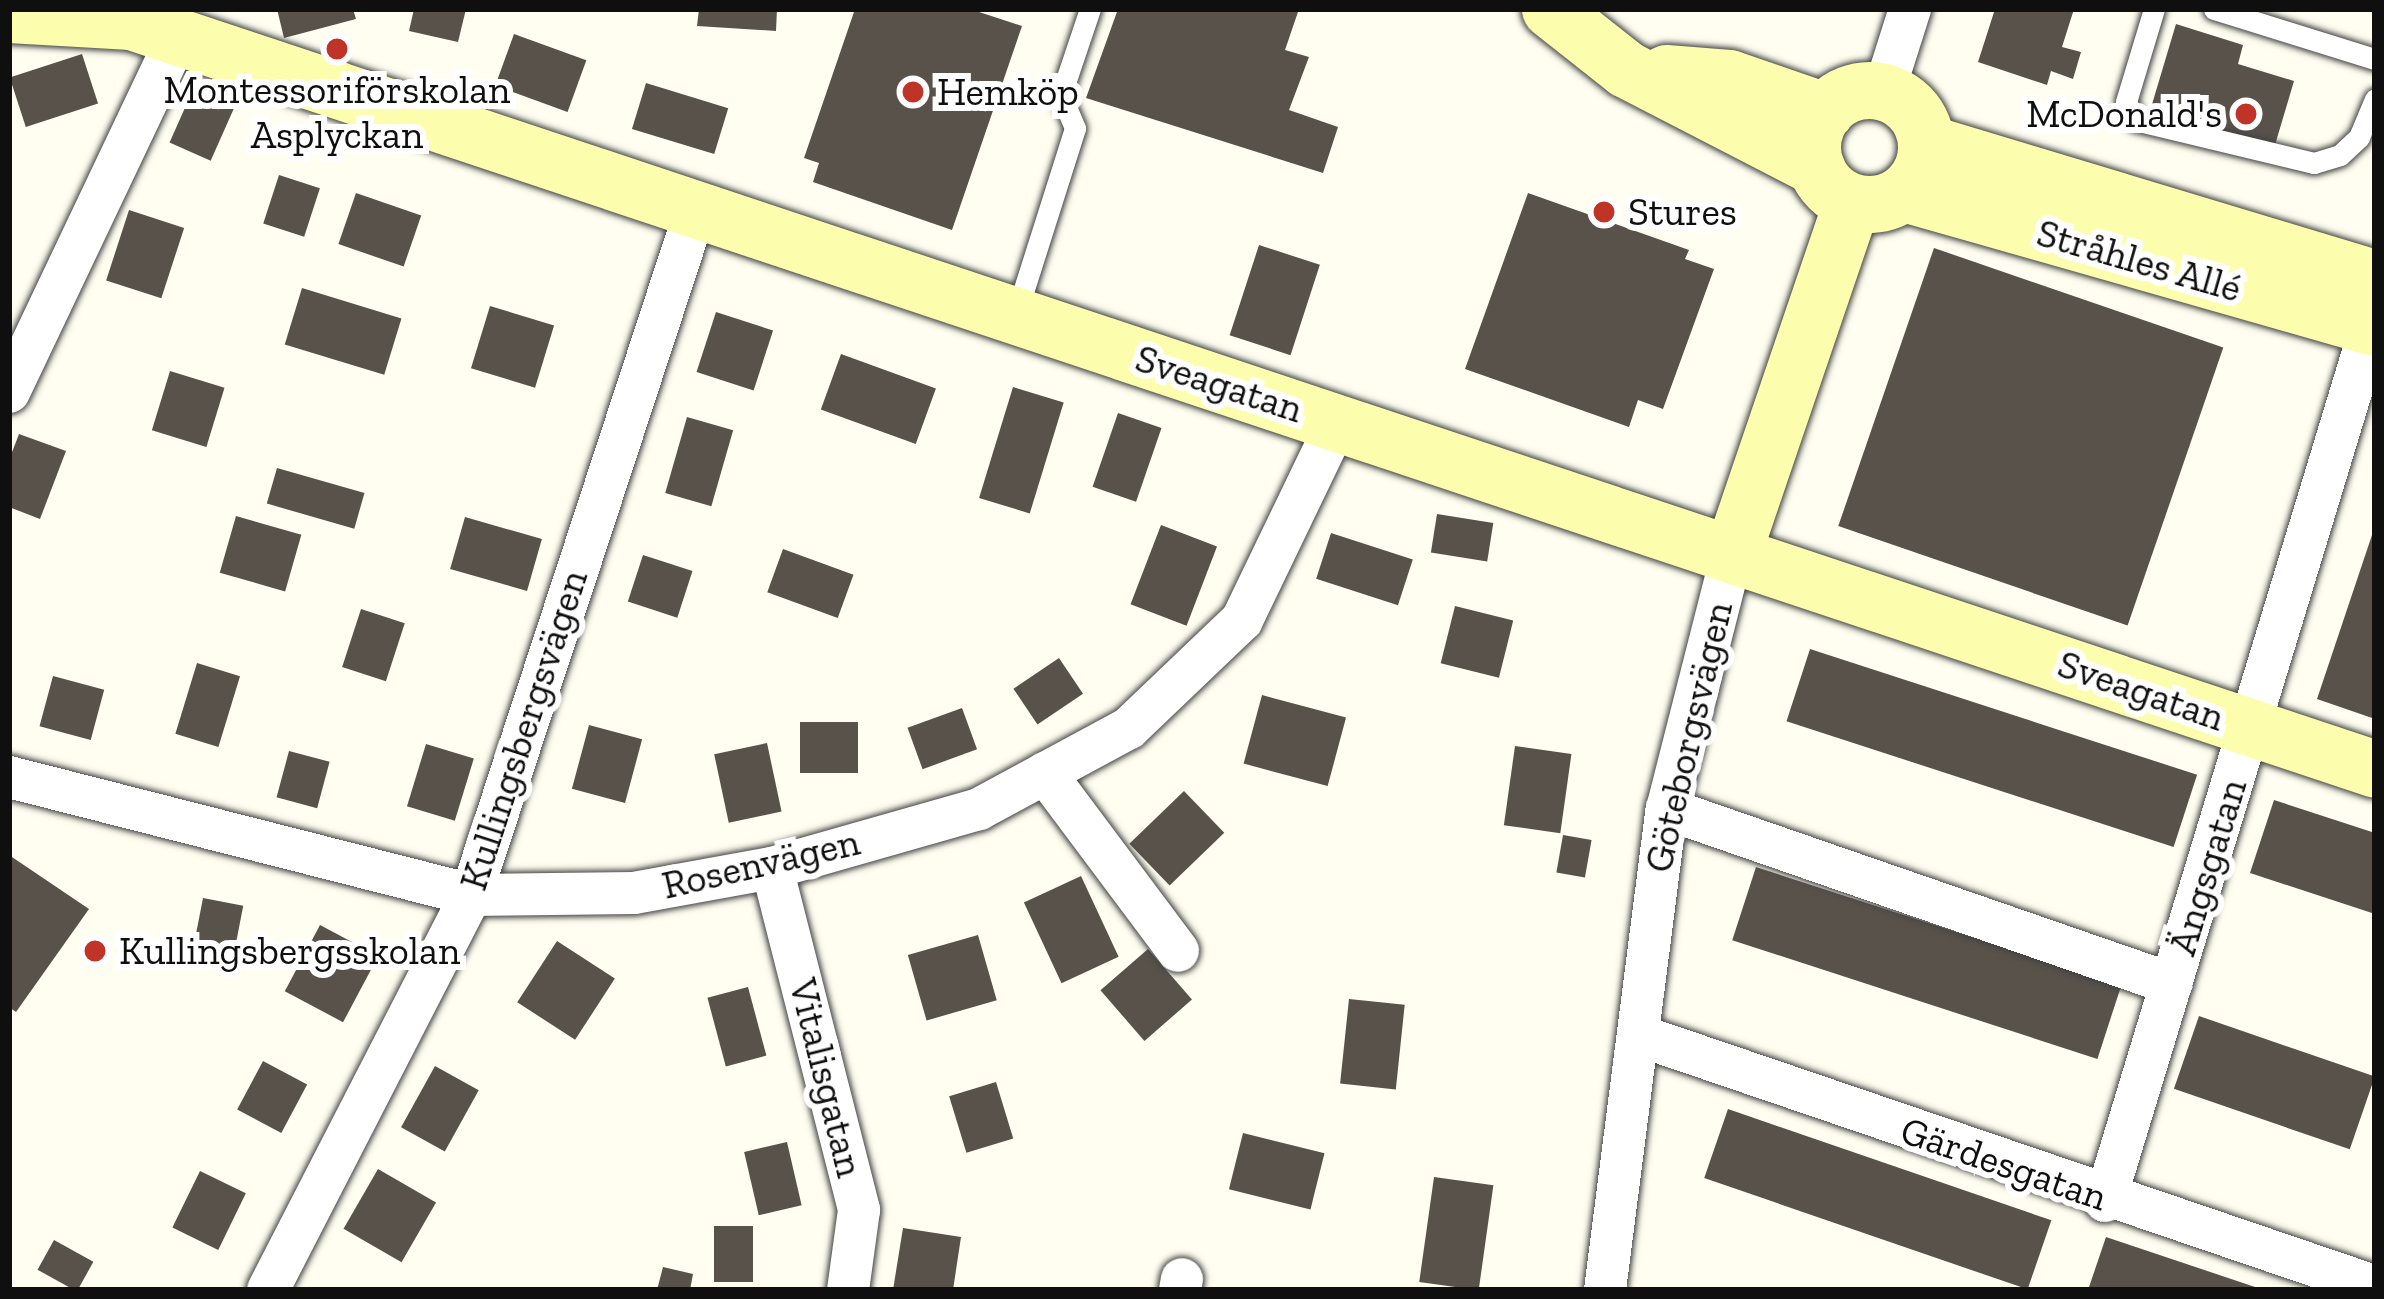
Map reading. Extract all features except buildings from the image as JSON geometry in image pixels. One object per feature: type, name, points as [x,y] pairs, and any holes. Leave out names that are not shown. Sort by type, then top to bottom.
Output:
[{"type":"street","name":"Stråhles Allé","points":[[1550,9],[1626,69],[1875,176],[2374,311]]},
{"type":"street","points":[[1885,92],[1910,9]]},
{"type":"street","name":"Sveagatan","points":[[35,13],[178,36],[2375,769]]},
{"type":"street","points":[[9,392],[178,36]]},
{"type":"street","points":[[1626,69],[1729,78],[1825,111]]},
{"type":"street","points":[[1852,92],[1885,92],[1914,110],[1875,176],[1812,147],[1825,111],[1852,92]]},
{"type":"street","name":"Göteborgsvägen","points":[[1605,1290],[1667,809],[1732,554],[1875,176]]},
{"type":"street","name":"Kullingsbergsvägen","points":[[268,1290],[471,895],[695,212]]},
{"type":"street","name":"Ängsgatan","points":[[2105,1201],[2374,311]]},
{"type":"street","name":"Rosenvägen","points":[[9,777],[471,895],[634,892],[772,868],[979,808],[1129,728],[1242,620],[1337,423]]},
{"type":"street","points":[[1045,773],[1178,951]]},
{"type":"street","points":[[1667,809],[2172,984]]},
{"type":"street","name":"Vitalisgatan","points":[[772,868],[859,1210],[848,1290]]},
{"type":"street","name":"Gärdesgatan","points":[[1637,1035],[2105,1201],[2374,1286]]},
{"type":"lane","points":[[1015,317],[1075,128],[1061,95],[1090,9]]},
{"type":"lane","points":[[2154,9],[2126,102],[2134,120],[2314,163],[2340,155],[2359,137],[2375,99]]},
{"type":"lane","points":[[2214,9],[2375,59]]},
{"type":"place","name":"Montessoriförskolan Asplyckan","points":[[337,49]]},
{"type":"place","name":"Hemköp","points":[[913,92]]},
{"type":"place","name":"McDonald's","points":[[2246,114]]},
{"type":"place","name":"Stures","points":[[1604,212]]},
{"type":"place","name":"Kullingsbergsskolan","points":[[95,951]]}]
